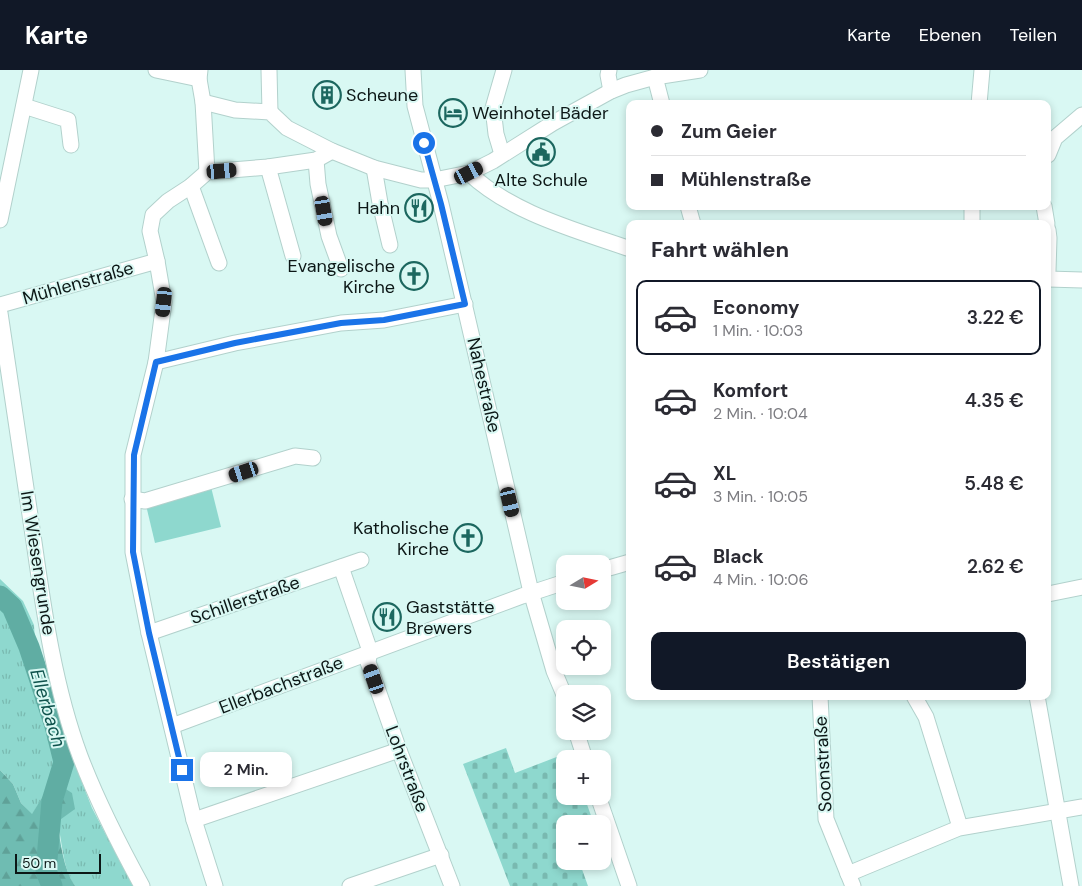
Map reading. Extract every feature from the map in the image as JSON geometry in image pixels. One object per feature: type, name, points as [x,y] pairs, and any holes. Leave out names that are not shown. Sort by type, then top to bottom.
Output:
[{"type":"street","points":[[0,220],[31,70]]},
{"type":"street","points":[[156,70],[200,75],[206,172],[268,167],[316,160],[332,151]]},
{"type":"street","points":[[269,70],[270,112]]},
{"type":"street","name":"Nahestraße","points":[[414,70],[415,106],[465,304],[531,592],[560,685]]},
{"type":"street","points":[[502,154],[496,134],[493,108],[504,70]]},
{"type":"street","points":[[609,70],[611,91]]},
{"type":"street","points":[[202,102],[235,110],[270,112],[287,128],[332,151],[374,168],[421,180],[434,180],[469,173],[493,161],[611,91],[656,77],[700,70]]},
{"type":"street","points":[[979,100],[982,70]]},
{"type":"street","points":[[656,77],[661,100]]},
{"type":"street","points":[[24,106],[68,120],[71,145]]},
{"type":"street","points":[[1051,148],[1055,138],[1080,120]]},
{"type":"street","points":[[316,160],[318,184],[329,236],[341,268]]},
{"type":"street","points":[[268,167],[293,256]]},
{"type":"street","points":[[374,168],[390,245]]},
{"type":"street","name":"Mühlenstraße","points":[[206,172],[153,215],[150,231],[164,302],[156,362],[134,455],[132,499],[133,552],[149,633],[194,820],[215,886]]},
{"type":"street","points":[[469,173],[482,186],[503,199],[563,226],[626,248]]},
{"type":"street","points":[[191,186],[219,263]]},
{"type":"street","name":"Mühlenstraße","points":[[0,306],[157,261]]},
{"type":"street","points":[[1051,279],[1082,280]]},
{"type":"street","points":[[156,362],[235,343],[341,323],[384,320],[465,304]]},
{"type":"street","name":"Im Wiesengrunde","points":[[0,314],[42,596],[56,671],[69,723],[80,756],[114,835],[142,886]]},
{"type":"street","points":[[132,499],[145,501],[294,456],[313,458]]},
{"type":"street","name":"Schillerstraße","points":[[149,633],[361,560]]},
{"type":"street","points":[[611,567],[626,563]]},
{"type":"street","points":[[341,566],[370,652]]},
{"type":"street","name":"Ellerbachstraße","points":[[172,726],[531,592],[556,585]]},
{"type":"street","points":[[1051,593],[1082,587]]},
{"type":"street","name":"Lohrstraße","points":[[370,652],[368,662],[399,750],[452,886]]},
{"type":"street","name":"Soonstraße","points":[[820,700],[826,819],[851,880]]},
{"type":"street","points":[[916,700],[926,717],[960,828]]},
{"type":"street","points":[[1038,700],[1071,886]]},
{"type":"street","points":[[194,820],[399,750]]},
{"type":"street","points":[[601,805],[629,886]]},
{"type":"street","points":[[851,880],[960,828],[1082,807]]},
{"type":"street","points":[[350,886],[440,855]]},
{"type":"green space","points":[[210,483],[221,527],[155,543],[145,501]]},
{"type":"green space","points":[[0,579],[23,601],[34,625],[36,655],[56,715],[92,808],[126,873],[135,886],[75,886],[63,855],[57,821],[46,791],[32,815],[21,803],[13,784],[0,770]]},
{"type":"green space","points":[[506,748],[515,773],[556,757],[556,805],[587,805],[591,815],[556,815],[556,870],[582,870],[588,886],[510,886],[463,764]]},
{"type":"green space","points":[[0,770],[13,784],[21,803],[32,814],[46,791],[61,786],[72,793],[75,809],[57,822],[65,864],[75,886],[0,886]]},
{"type":"waterway","name":"Ellerbach","points":[[0,596],[12,607],[29,647],[55,726],[64,762],[52,801],[46,871],[52,886]]},
{"type":"place","name":"Scheune","points":[[327,95]]},
{"type":"place","name":"Weinhotel Bäder","points":[[453,113]]},
{"type":"place","name":"Alte Schule","points":[[541,152]]},
{"type":"place","name":"Hahn","points":[[419,208]]},
{"type":"place","name":"Evangelische Kirche","points":[[414,276]]},
{"type":"place","name":"Katholische Kirche","points":[[468,538]]},
{"type":"place","name":"Gaststätte Brewers","points":[[387,617]]},
{"type":"route","points":[[182,770],[149,633],[133,552],[132,499],[134,455],[156,362],[235,343],[341,323],[384,320],[465,304],[424,143]]}]
